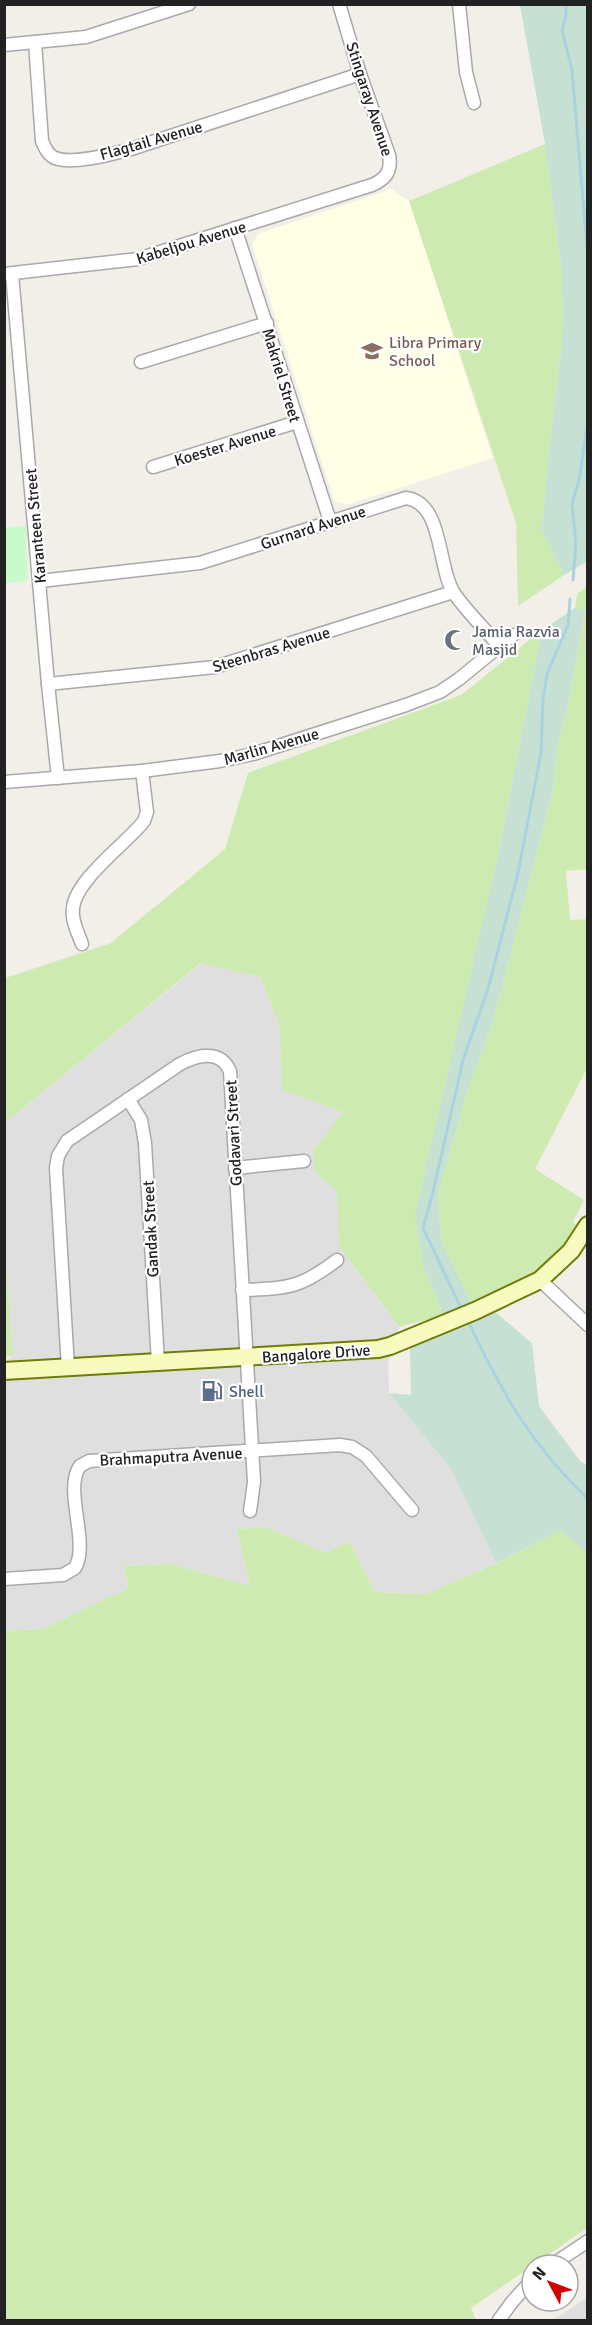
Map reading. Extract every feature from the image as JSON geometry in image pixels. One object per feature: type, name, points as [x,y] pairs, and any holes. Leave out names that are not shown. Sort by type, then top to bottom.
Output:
[{"type":"street","points":[[4,45],[86,38],[189,4]]},
{"type":"street","name":"Stingaray Avenue","points":[[339,4],[391,163],[385,178],[372,185]]},
{"type":"street","points":[[459,4],[466,72],[474,103]]},
{"type":"street","name":"Flagtail Avenue","points":[[35,42],[42,141],[47,152],[61,159],[102,156],[124,151],[360,74]]},
{"type":"street","name":"Kabeljou Avenue","points":[[8,274],[138,259],[372,185]]},
{"type":"street","name":"Makriel Street","points":[[235,228],[330,521]]},
{"type":"street","name":"Karanteen Street","points":[[8,274],[58,778]]},
{"type":"street","points":[[141,362],[267,323]]},
{"type":"street","name":"Koester Avenue","points":[[153,467],[297,422]]},
{"type":"street","name":"Gurnard Avenue","points":[[40,581],[187,566],[406,498],[419,502],[430,515],[453,592],[500,647]]},
{"type":"street","name":"Steenbras Avenue","points":[[48,684],[170,673],[222,665],[453,592]]},
{"type":"street","name":"Marlin Avenue","points":[[4,782],[142,771],[237,758],[406,705],[450,686],[513,635]]},
{"type":"street","points":[[82,944],[73,918],[74,903],[90,877],[144,821],[147,812],[142,771]]},
{"type":"street","name":"Godavari Street","points":[[68,1368],[56,1179],[58,1156],[67,1141],[189,1059],[207,1056],[222,1059],[230,1071],[254,1491],[250,1511]]},
{"type":"street","name":"Gandak Street","points":[[128,1099],[141,1120],[145,1143],[158,1362]]},
{"type":"street","points":[[236,1168],[304,1161]]},
{"type":"street","name":"Bangalore Drive","points":[[4,1371],[378,1349],[396,1344],[476,1311],[540,1280],[571,1251],[588,1225]]},
{"type":"street","points":[[242,1290],[278,1289],[300,1284],[321,1273],[337,1260]]},
{"type":"street","points":[[540,1280],[588,1325]]},
{"type":"street","name":"Brahmaputra Avenue","points":[[4,1579],[63,1575],[75,1568],[80,1553],[75,1478],[78,1469],[84,1463],[101,1460],[340,1445],[352,1447],[366,1456],[412,1510]]},
{"type":"street","points":[[570,2253],[588,2241]]},
{"type":"street","points":[[499,2320],[520,2293]]},
{"type":"shaded area","points":[[520,5],[587,5],[588,561],[564,575],[542,530],[563,333],[562,273],[545,144]]},
{"type":"shaded area","name":"Libra Primary School","points":[[391,189],[409,201],[493,458],[346,505],[334,500],[252,244],[258,234]]},
{"type":"shaded area","points":[[575,608],[585,610],[567,710],[558,743],[552,794],[493,1021],[465,1098],[438,1194],[441,1241],[471,1303],[444,1315],[424,1268],[415,1215],[498,856],[542,630]]},
{"type":"shaded area","points":[[202,963],[260,977],[279,1024],[282,1090],[344,1112],[313,1151],[337,1190],[339,1246],[399,1327],[388,1363],[389,1393],[451,1469],[496,1563],[427,1594],[375,1592],[349,1541],[326,1553],[265,1527],[238,1529],[250,1586],[171,1564],[123,1566],[129,1588],[42,1629],[5,1631],[4,1362],[13,1356],[4,1252],[5,1123]]},
{"type":"shaded area","points":[[494,1311],[532,1343],[539,1406],[581,1462],[587,1465],[587,1553],[560,1530],[496,1563],[451,1469],[389,1393],[411,1395],[410,1348]]},
{"type":"shaded area","points":[[587,2298],[587,2320],[553,2320],[564,2313],[580,2313],[580,2303]]},
{"type":"green space","points":[[545,144],[562,273],[563,333],[542,530],[564,575],[518,606],[516,523],[409,201]]},
{"type":"green space","points":[[26,526],[28,581],[5,583],[5,528]]},
{"type":"green space","points":[[587,586],[587,869],[566,871],[570,920],[587,919],[587,1068],[535,1169],[584,1200],[573,1222],[579,1226],[565,1247],[533,1277],[471,1303],[441,1241],[438,1194],[465,1098],[493,1021],[552,794],[558,743],[567,710],[585,611],[575,608],[577,594]]},
{"type":"green space","points":[[542,630],[498,856],[424,1268],[444,1315],[399,1327],[339,1246],[337,1191],[315,1172],[313,1151],[343,1112],[282,1090],[279,1024],[260,977],[201,963],[5,1123],[5,978],[111,943],[225,849],[248,773],[461,695]]},
{"type":"green space","points":[[5,1252],[13,1356],[4,1357]]},
{"type":"green space","points":[[587,1515],[587,2228],[551,2253],[520,2253],[520,2274],[471,2308],[476,2320],[5,2320],[5,1631],[42,1629],[129,1588],[123,1566],[171,1564],[250,1586],[237,1529],[265,1527],[326,1553],[349,1541],[375,1592],[426,1594],[497,1563]]},
{"type":"waterway","points":[[566,4],[562,30],[572,70],[588,259]]},
{"type":"waterway","points":[[573,580],[576,543],[572,504],[579,480],[588,421]]},
{"type":"waterway","points":[[462,1310],[423,1228],[463,1060],[488,989],[518,873],[541,753],[543,700],[547,674],[568,625],[570,599]]},
{"type":"waterway","points":[[468,1321],[505,1394],[519,1416],[550,1458],[588,1499]]},
{"type":"place","name":"Libra Primary School","points":[[372,351]]},
{"type":"place","name":"Jamia Razvia Masjid","points":[[455,640]]},
{"type":"place","name":"Shell","points":[[212,1391]]}]
